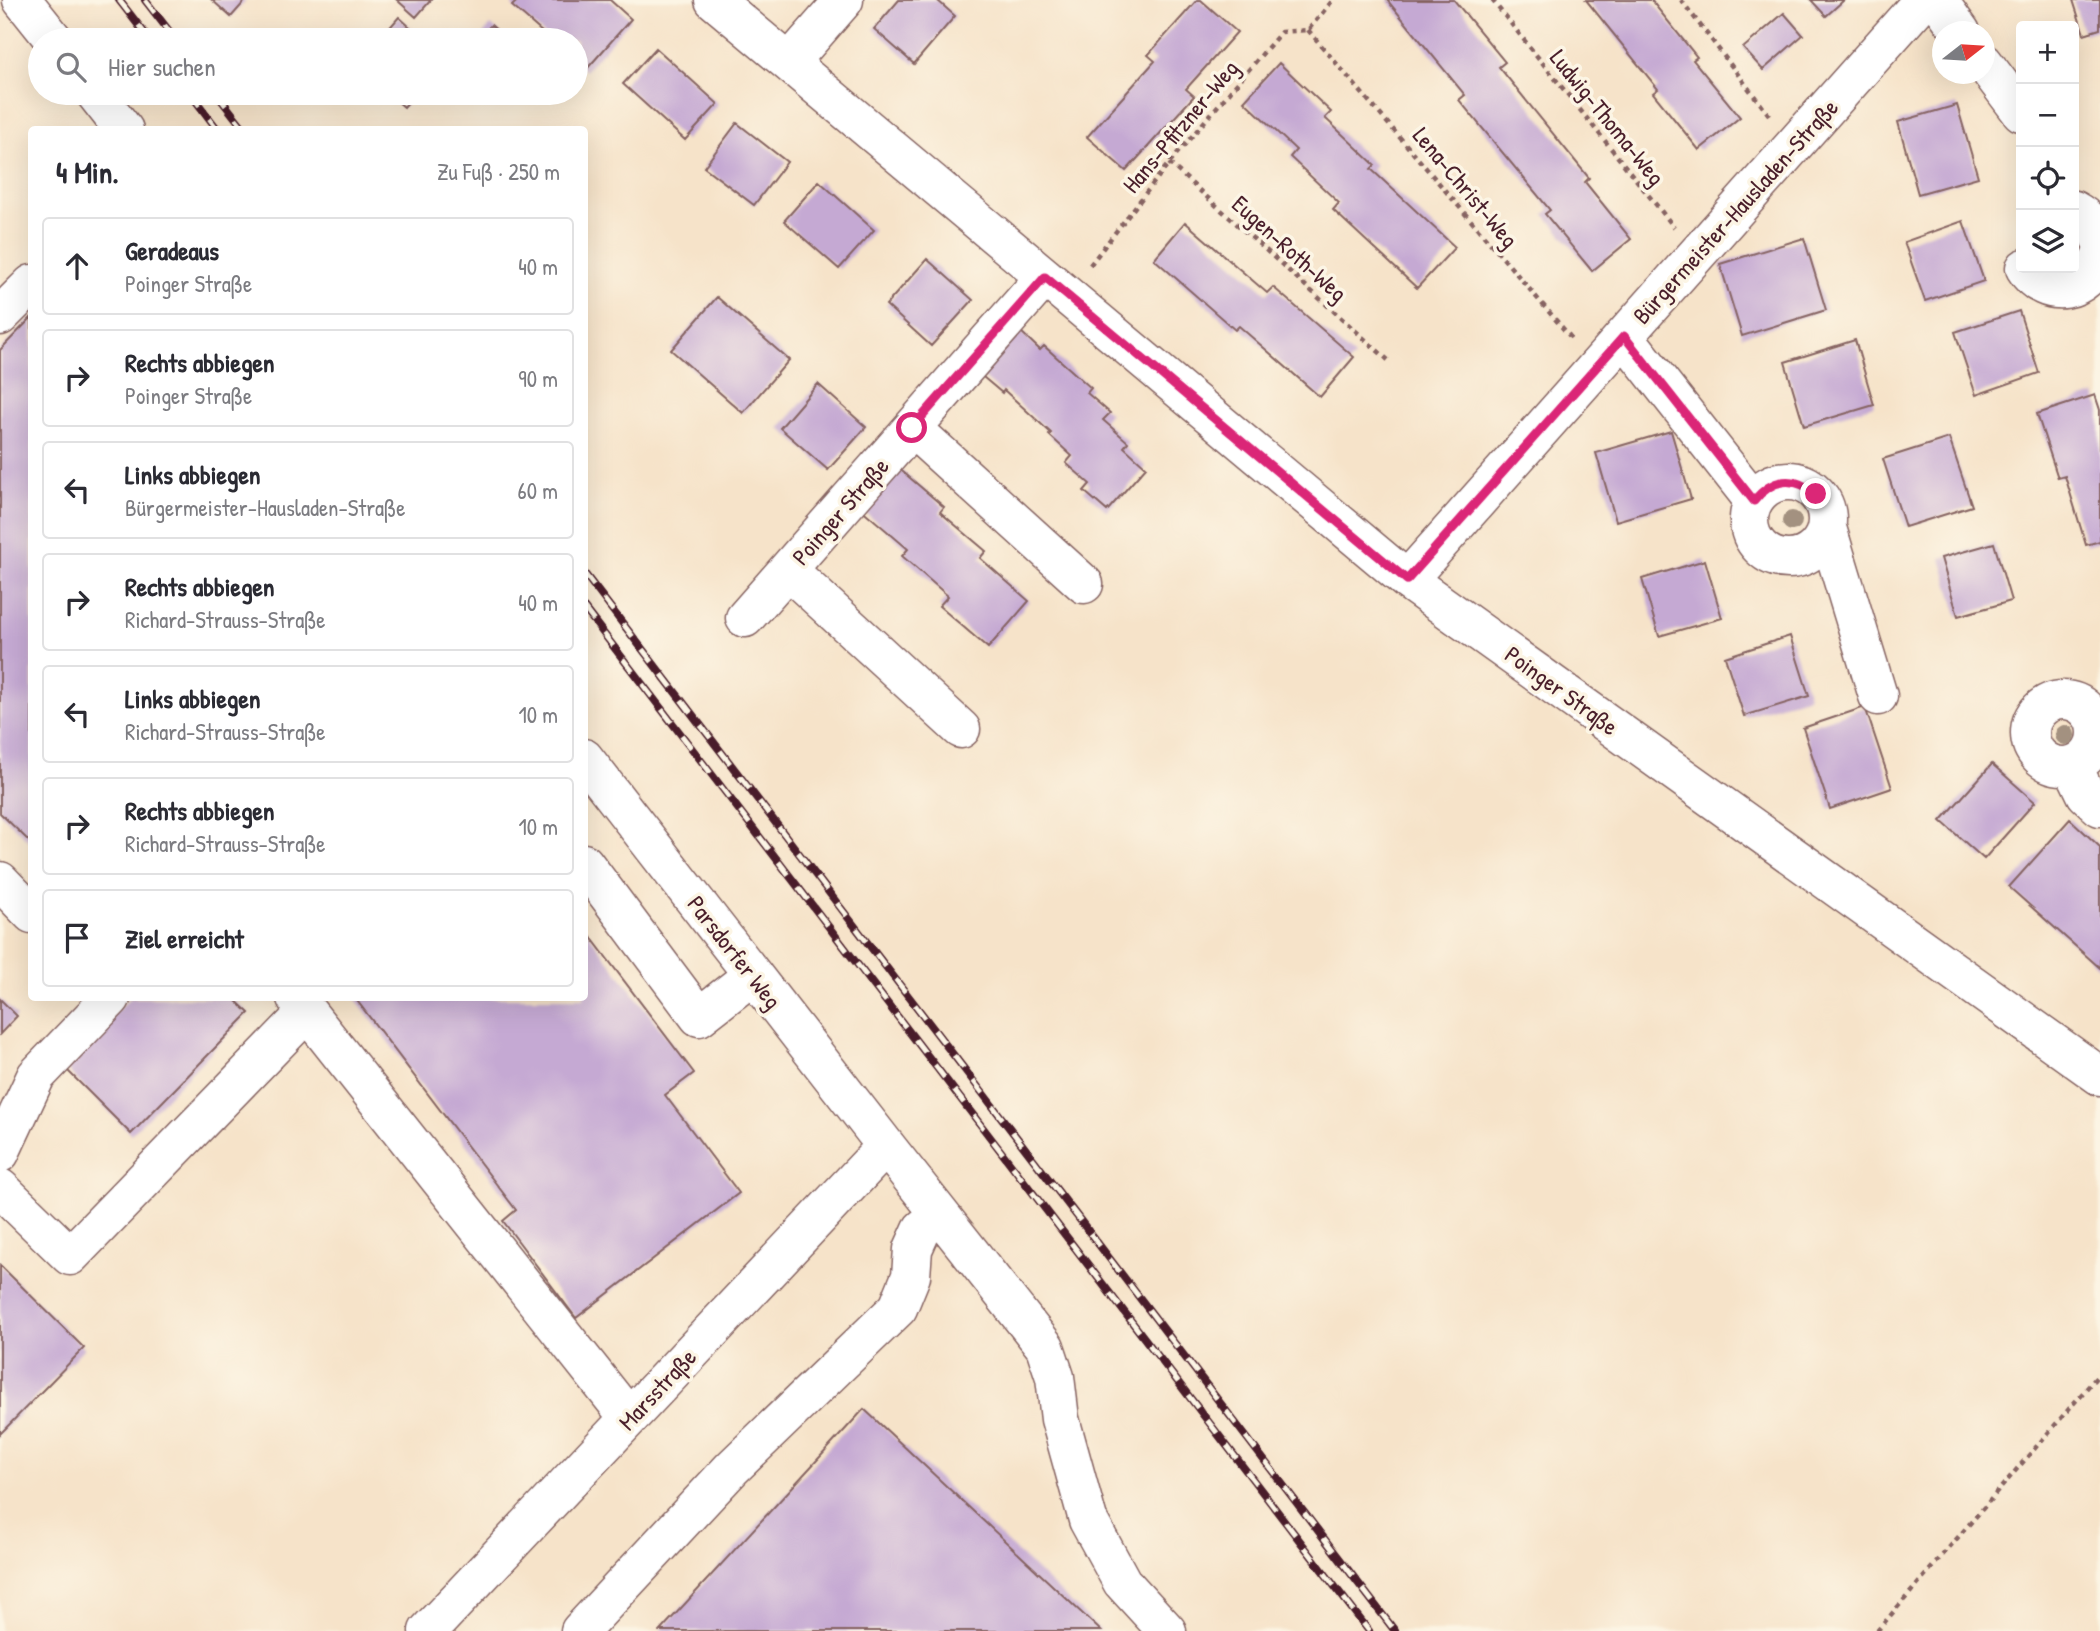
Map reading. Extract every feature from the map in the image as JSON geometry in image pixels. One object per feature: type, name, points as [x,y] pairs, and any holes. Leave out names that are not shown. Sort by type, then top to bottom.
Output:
[{"type":"street","points":[[22,0],[44,28]]},
{"type":"street","name":"Poinger Straße","points":[[714,0],[1407,580],[2100,1076]]},
{"type":"street","points":[[790,62],[844,0]]},
{"type":"street","name":"Bürgermeister-Hausladen-Straße","points":[[1407,580],[1923,0]]},
{"type":"street","points":[[1938,0],[1954,21]]},
{"type":"street","points":[[1995,78],[2016,105]]},
{"type":"street","points":[[104,105],[121,126]]},
{"type":"street","points":[[2079,212],[2086,216],[2100,239]]},
{"type":"street","points":[[2028,273],[2038,283],[2051,289],[2065,289],[2078,286],[2089,278],[2100,257]]},
{"type":"street","name":"Poinger Straße","points":[[745,618],[912,428],[1056,286]]},
{"type":"street","points":[[0,316],[28,288]]},
{"type":"street","points":[[1624,336],[1754,501]]},
{"type":"street","points":[[912,428],[1084,584]]},
{"type":"street","points":[[1827,528],[1814,550],[1802,557],[1776,557],[1764,551],[1755,541],[1749,515],[1754,501],[1771,485],[1795,482],[1807,486],[1816,494],[1827,516],[1827,528],[1878,696]]},
{"type":"street","points":[[788,570],[961,729]]},
{"type":"street","name":"Parsdorfer Weg","points":[[588,763],[1045,1347],[1055,1377],[1060,1419],[1088,1520],[1122,1582],[1167,1631]]},
{"type":"street","points":[[2072,765],[2086,794],[2100,807]]},
{"type":"street","points":[[588,868],[699,1017],[753,975]]},
{"type":"street","points":[[0,881],[28,911]]},
{"type":"street","points":[[0,1153],[36,1076],[108,1001]]},
{"type":"street","points":[[0,1188],[70,1256],[302,1005],[629,1418]]},
{"type":"street","name":"Marsstraße","points":[[428,1631],[886,1146]]},
{"type":"street","points":[[580,1631],[732,1468],[898,1308],[911,1276],[912,1249],[922,1229],[940,1215]]},
{"type":"path","points":[[1308,30],[1333,0]]},
{"type":"path","name":"Ludwig-Thoma-Weg","points":[[1492,0],[1696,255]]},
{"type":"path","points":[[1681,0],[1793,146]]},
{"type":"path","name":"Hans-Pfitzner-Weg","points":[[1056,286],[1169,163],[1282,32],[1308,30]]},
{"type":"path","name":"Lena-Christ-Weg","points":[[1308,30],[1596,367]]},
{"type":"path","name":"Eugen-Roth-Weg","points":[[1169,163],[1388,360]]},
{"type":"path","points":[[1877,1631],[2100,1373]]},
{"type":"building","points":[[212,0],[246,0],[231,17]]},
{"type":"building","points":[[397,0],[431,0],[416,17]]},
{"type":"building","points":[[518,0],[610,0],[631,19],[588,68],[588,28],[537,28],[512,6]]},
{"type":"building","points":[[899,0],[937,0],[955,16],[914,64],[874,29]]},
{"type":"building","points":[[1197,0],[1201,0],[1237,32],[1186,89],[1194,96],[1126,171],[1087,137],[1155,61],[1148,55]]},
{"type":"building","points":[[1387,0],[1454,0],[1505,62],[1499,67],[1589,178],[1585,182],[1631,239],[1592,271],[1545,214],[1550,210],[1459,100],[1465,95]]},
{"type":"building","points":[[1586,0],[1651,0],[1697,57],[1693,60],[1740,117],[1699,150],[1653,93],[1658,89]]},
{"type":"building","points":[[1811,0],[1844,0],[1826,16]]},
{"type":"building","points":[[2073,0],[2100,0],[2100,29],[2084,34]]},
{"type":"building","points":[[1784,13],[1803,35],[1763,70],[1743,48]]},
{"type":"building","points":[[399,17],[411,28],[389,28]]},
{"type":"building","points":[[656,48],[718,104],[685,140],[623,84]]},
{"type":"building","points":[[1279,63],[1331,112],[1325,118],[1375,165],[1371,169],[1455,247],[1417,288],[1333,210],[1339,203],[1290,157],[1296,150],[1244,101]]},
{"type":"building","points":[[1957,105],[1978,177],[1918,194],[1898,122]]},
{"type":"building","points":[[737,123],[787,162],[754,205],[704,167]]},
{"type":"building","points":[[819,181],[874,230],[839,269],[784,221]]},
{"type":"building","points":[[1963,221],[1984,281],[1925,301],[1904,242]]},
{"type":"building","points":[[1185,222],[1267,293],[1273,287],[1354,357],[1320,397],[1239,326],[1235,330],[1154,259]]},
{"type":"building","points":[[1804,238],[1826,310],[1742,336],[1720,264]]},
{"type":"building","points":[[927,259],[973,300],[931,346],[886,305]]},
{"type":"building","points":[[717,297],[789,360],[743,413],[671,350]]},
{"type":"building","points":[[2019,311],[2039,373],[1976,395],[1955,332]]},
{"type":"building","points":[[28,321],[28,840],[0,813],[0,350]]},
{"type":"building","points":[[1017,328],[1040,350],[1044,346],[1091,388],[1087,393],[1110,413],[1103,420],[1128,442],[1124,447],[1146,467],[1107,511],[1084,491],[1090,484],[1066,463],[1072,456],[1049,435],[1051,433],[1004,390],[1002,393],[977,372]]},
{"type":"building","points":[[1855,340],[1874,405],[1804,426],[1785,362]]},
{"type":"building","points":[[818,384],[866,427],[828,470],[780,428]]},
{"type":"building","points":[[2095,395],[2100,410],[2100,541],[2086,545],[2065,476],[2058,478],[2037,414]]},
{"type":"building","points":[[1671,431],[1691,499],[1616,521],[1596,453]]},
{"type":"building","points":[[1949,438],[1972,506],[1905,527],[1883,459]]},
{"type":"building","points":[[896,466],[944,507],[940,512],[986,551],[980,558],[1029,601],[988,648],[939,606],[948,596],[902,556],[908,549],[860,508]]},
{"type":"building","points":[[1994,543],[2011,601],[1958,616],[1941,558]]},
{"type":"building","points":[[1705,560],[1722,618],[1659,636],[1642,579]]},
{"type":"building","points":[[1790,636],[1809,696],[1744,716],[1725,657]]},
{"type":"building","points":[[1865,707],[1892,788],[1830,809],[1803,728]]},
{"type":"building","points":[[1992,764],[2035,802],[1984,859],[1941,821]]},
{"type":"building","points":[[2070,819],[2100,847],[2100,968],[2009,887]]},
{"type":"building","points":[[588,933],[694,1073],[665,1095],[739,1193],[576,1318],[503,1221],[516,1210],[357,1001],[588,1001]]},
{"type":"building","points":[[0,999],[17,1016],[0,1034]]},
{"type":"building","points":[[127,1001],[236,1001],[249,1013],[131,1134],[63,1066]]},
{"type":"building","points":[[0,1265],[84,1348],[0,1434]]},
{"type":"building","points":[[864,1409],[1101,1631],[660,1631]]},
{"type":"railway","points":[[119,0],[141,28]]},
{"type":"railway","points":[[145,0],[167,28]]},
{"type":"railway","points":[[199,105],[215,126]]},
{"type":"railway","points":[[225,105],[242,126]]},
{"type":"railway","points":[[588,578],[1395,1631]]},
{"type":"railway","points":[[588,613],[1369,1631]]},
{"type":"route","points":[[912,428],[1045,277],[1407,580],[1624,336],[1754,501],[1771,485],[1783,482],[1807,486],[1816,494]]}]
